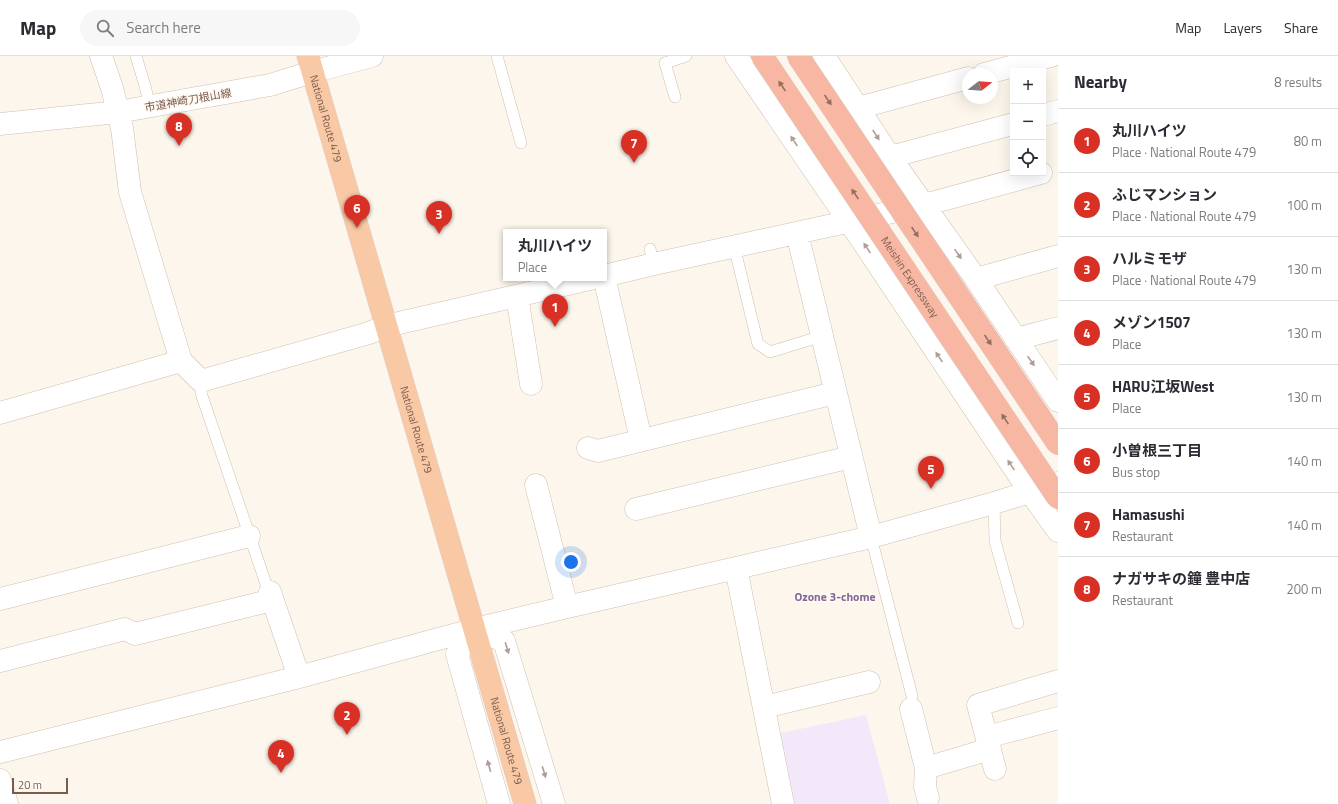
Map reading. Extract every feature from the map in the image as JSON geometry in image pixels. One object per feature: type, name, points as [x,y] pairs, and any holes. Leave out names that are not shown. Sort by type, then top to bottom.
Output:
[{"type":"highway","name":"Meishin Expressway","points":[[762,56],[1058,498]]},
{"type":"highway","points":[[798,56],[1058,444]]},
{"type":"highway","name":"National Route 479","points":[[310,64],[525,804]]},
{"type":"street","points":[[101,56],[122,128],[130,192],[181,361],[201,381],[369,333],[386,326],[581,281]]},
{"type":"street","name":"市道神崎刀根山線","points":[[0,124],[118,112],[150,107],[270,85],[310,64],[372,56]]},
{"type":"street","points":[[736,56],[849,221],[1030,492],[1058,531]]},
{"type":"street","points":[[824,56],[890,157],[976,279],[1058,401]]},
{"type":"street","points":[[998,70],[1052,56],[1058,74]]},
{"type":"street","points":[[858,108],[962,80]]},
{"type":"street","points":[[1046,114],[1058,111]]},
{"type":"street","points":[[890,157],[1010,125]]},
{"type":"street","points":[[1046,172],[1058,168]]},
{"type":"street","points":[[607,275],[652,256],[734,246],[797,233],[924,205],[1031,176]]},
{"type":"street","points":[[797,233],[871,537]]},
{"type":"street","points":[[976,279],[1058,256]]},
{"type":"street","points":[[605,281],[641,440]]},
{"type":"street","points":[[517,296],[531,384]]},
{"type":"street","points":[[1016,339],[1058,328]]},
{"type":"street","points":[[0,413],[181,361]]},
{"type":"street","points":[[588,448],[598,451],[836,393]]},
{"type":"street","points":[[636,508],[851,457]]},
{"type":"street","points":[[0,752],[567,606],[871,537],[994,503],[1058,483]]},
{"type":"street","points":[[536,485],[567,606]]},
{"type":"street","points":[[0,599],[249,536]]},
{"type":"street","points":[[736,568],[783,804]]},
{"type":"street","points":[[0,661],[126,629],[136,634],[265,597],[298,676]]},
{"type":"street","points":[[475,629],[457,654],[499,804]]},
{"type":"street","points":[[475,629],[504,641],[554,804]]},
{"type":"street","points":[[764,707],[870,681]]},
{"type":"street","points":[[991,751],[978,705],[1058,681]]},
{"type":"street","points":[[911,703],[926,768],[925,787],[928,798]]},
{"type":"street","points":[[926,768],[991,751],[1058,718]]},
{"type":"street","points":[[0,780],[7,804]]},
{"type":"lane","points":[[136,56],[150,107]]},
{"type":"lane","points":[[497,56],[521,143]]},
{"type":"lane","points":[[675,97],[665,63],[686,56]]},
{"type":"lane","points":[[734,246],[758,344],[770,352],[822,336]]},
{"type":"lane","points":[[201,381],[201,393],[266,584],[265,597]]},
{"type":"lane","points":[[994,503],[995,541],[1018,624]]},
{"type":"lane","points":[[871,537],[911,703]]},
{"type":"shaded area","points":[[866,715],[890,804],[788,804],[776,734]]},
{"type":"place","name":"ナガサキの鐘 豊中店","points":[[179,146]]},
{"type":"place","name":"Hamasushi","points":[[634,163]]},
{"type":"place","name":"小曽根三丁目","points":[[357,228]]},
{"type":"place","name":"ハルミモザ","points":[[439,234]]},
{"type":"place","name":"丸川ハイツ","points":[[555,327]]},
{"type":"place","name":"HARU江坂West","points":[[931,489]]},
{"type":"place","name":"ふじマンション","points":[[347,735]]},
{"type":"place","name":"メゾン1507","points":[[281,773]]},
{"type":"district","name":"Ozone 3-chome","points":[[835,596]]}]
